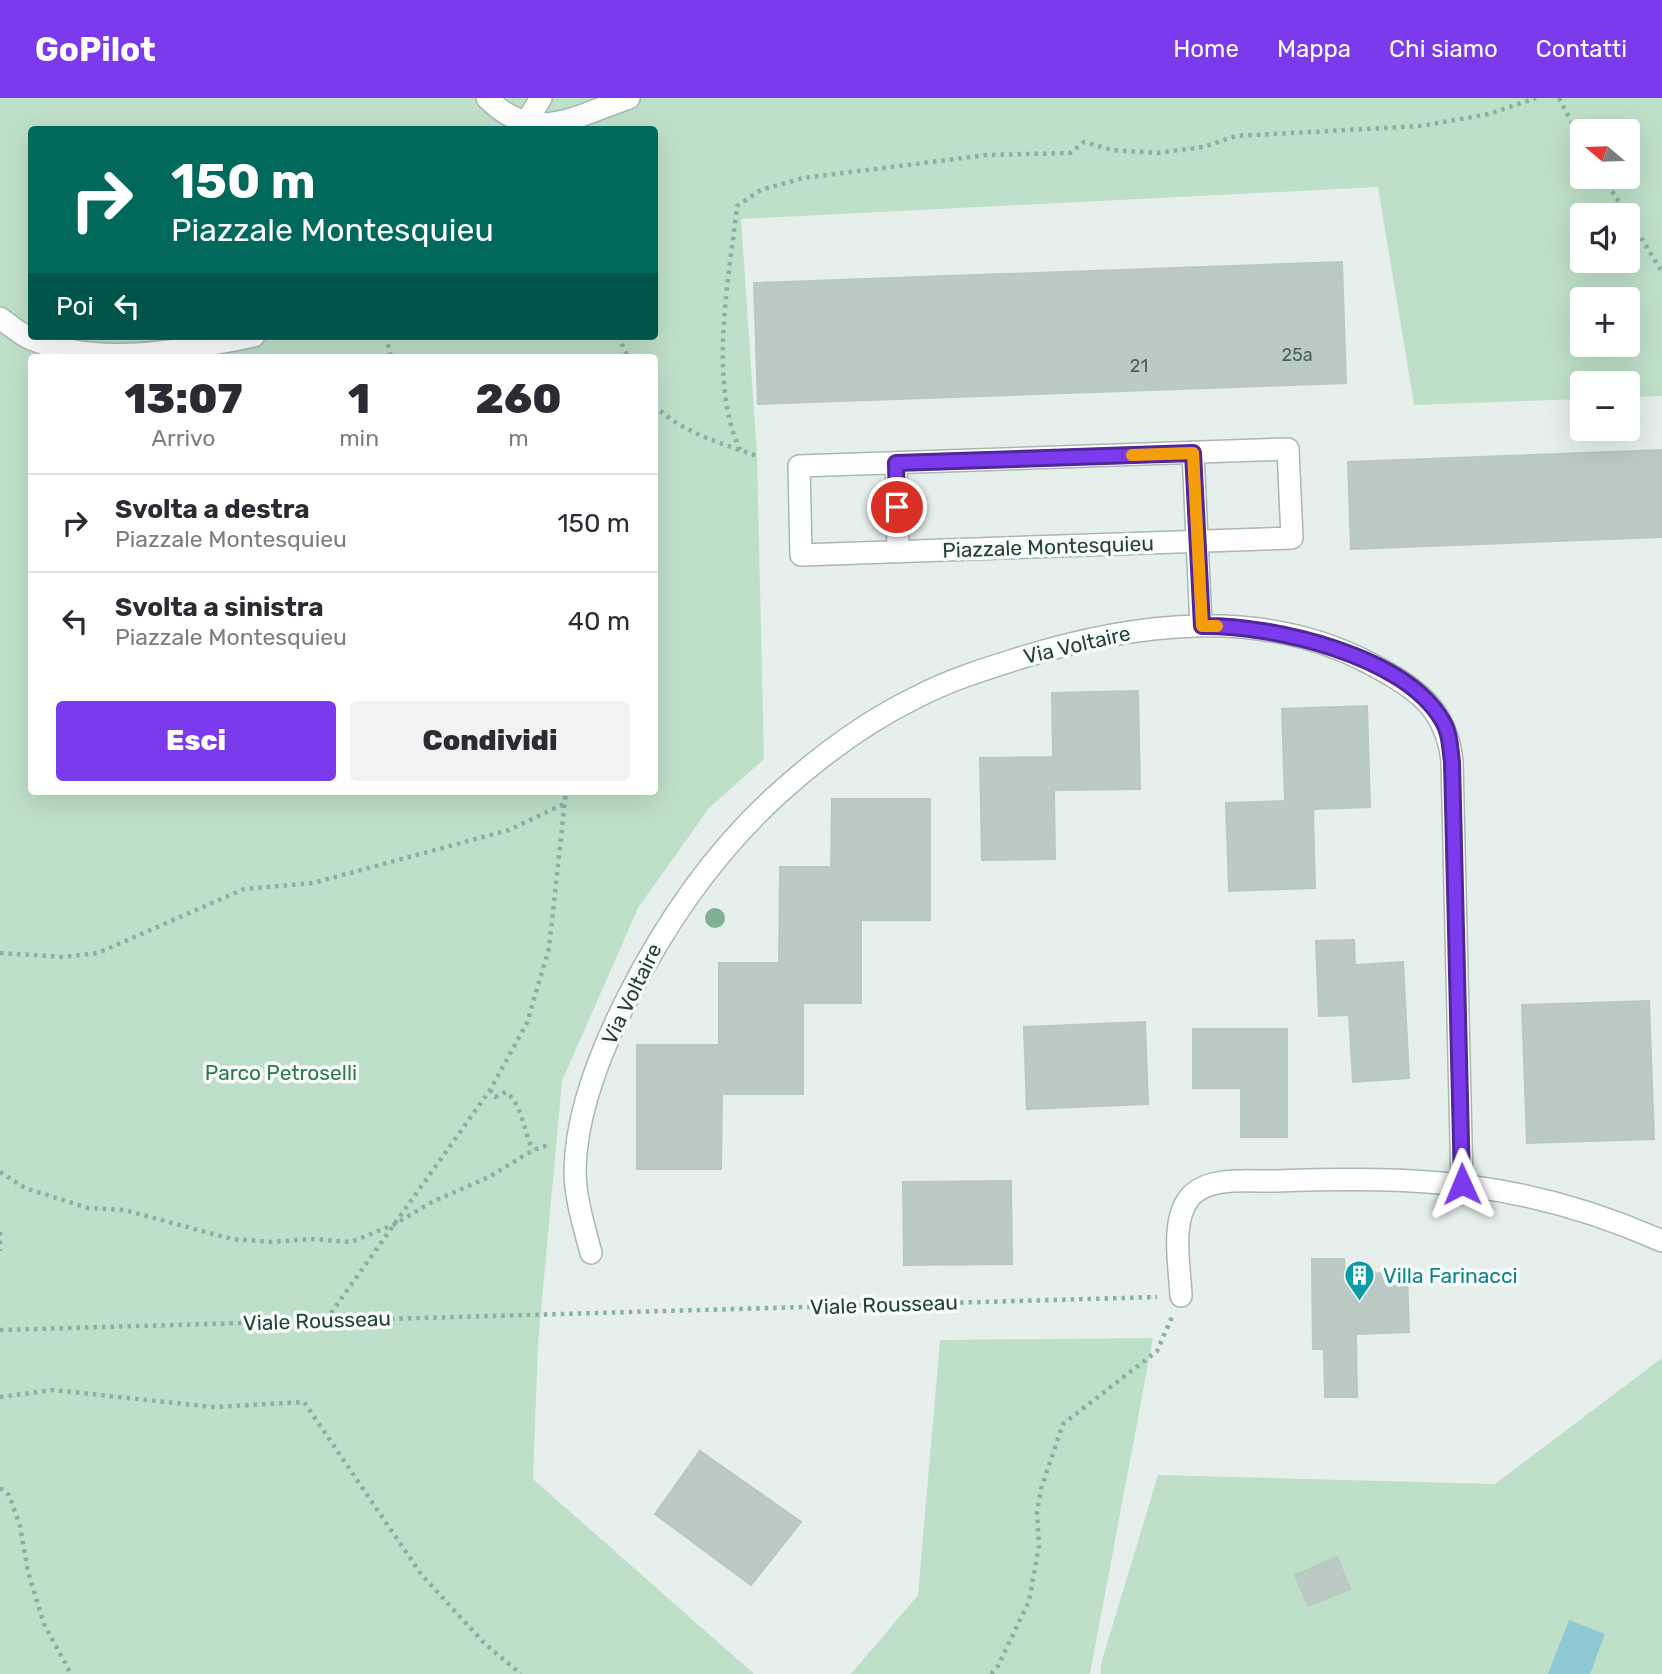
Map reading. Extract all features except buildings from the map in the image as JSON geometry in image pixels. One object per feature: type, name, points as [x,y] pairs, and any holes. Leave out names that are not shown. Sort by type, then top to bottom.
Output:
[{"type":"street","points":[[526,124],[541,98]]},
{"type":"street","points":[[497,110],[526,124],[546,126],[629,98]]},
{"type":"street","points":[[0,318],[28,337]]},
{"type":"street","points":[[35,340],[74,353],[88,354]]},
{"type":"street","points":[[113,354],[228,340]]},
{"type":"street","name":"Piazzale Montesquieu","points":[[1288,449],[1292,538],[802,555],[799,466],[1193,453],[1288,449]]},
{"type":"street","points":[[1193,453],[1202,626]]},
{"type":"street","points":[[896,463],[898,552]]},
{"type":"street","name":"Via Voltaire","points":[[591,1253],[577,1201],[575,1169],[581,1125],[598,1068],[621,1010],[675,913],[711,865],[751,820],[791,783],[888,712],[937,687],[1002,664],[1083,641],[1136,630],[1202,626],[1278,633],[1355,656],[1414,691],[1445,725],[1452,762],[1462,1184]]},
{"type":"street","points":[[1181,1296],[1182,1216],[1190,1197],[1208,1186],[1224,1183],[1360,1178],[1506,1189],[1565,1204],[1662,1241]]},
{"type":"path","points":[[740,450],[730,428],[724,335],[737,206],[761,190],[803,178],[904,164],[987,155],[1070,153],[1084,142],[1112,150],[1157,153],[1203,146],[1236,136],[1420,126],[1489,114],[1536,98]]},
{"type":"path","points":[[1559,98],[1570,120]]},
{"type":"path","points":[[1640,237],[1662,272]]},
{"type":"path","points":[[658,409],[666,417],[723,446],[757,456]]},
{"type":"path","points":[[325,1321],[491,1090],[527,1023],[543,975],[566,795]]},
{"type":"path","points":[[0,953],[64,957],[98,953],[244,890],[313,883],[509,830],[566,803]]},
{"type":"path","points":[[0,1172],[24,1188],[88,1208],[124,1210],[232,1239],[272,1242],[312,1238],[351,1242],[393,1225],[434,1201],[489,1177],[533,1150],[523,1133],[516,1100],[506,1093],[495,1097],[491,1090]]},
{"type":"path","points":[[0,1232],[0,1251]]},
{"type":"path","points":[[991,1674],[998,1666],[1029,1601],[1039,1546],[1037,1512],[1041,1489],[1063,1424],[1157,1351],[1181,1296]]},
{"type":"path","name":"Viale Rousseau","points":[[0,1330],[1181,1296]]},
{"type":"path","points":[[0,1397],[53,1390],[213,1407],[304,1402],[421,1574],[485,1644],[521,1674]]},
{"type":"path","points":[[0,1488],[9,1495],[20,1526],[28,1572],[44,1624],[71,1674]]},
{"type":"green space","name":"Parco Petroselli","points":[[0,98],[1662,98],[1662,396],[1640,397],[1640,371],[1570,371],[1570,399],[1414,405],[1378,187],[741,219],[757,456],[764,759],[709,808],[638,908],[562,1081],[538,1344],[533,1479],[754,1674],[0,1674]]},
{"type":"green space","points":[[1153,1338],[1090,1674],[851,1674],[918,1595],[940,1340]]},
{"type":"green space","points":[[1662,1358],[1662,1674],[1101,1674],[1101,1664],[1158,1475],[1495,1484]]},
{"type":"water","points":[[1569,1620],[1605,1634],[1590,1674],[1548,1674]]},
{"type":"slow traffic","points":[[1132,455],[1193,453],[1202,626],[1217,626]]},
{"type":"place","name":"Villa Farinacci","points":[[1360,1303]]},
{"type":"route","points":[[897,507],[896,463],[1193,453],[1202,626],[1262,630],[1339,649],[1389,674],[1425,700],[1441,718],[1447,732],[1452,762],[1462,1184]]}]
